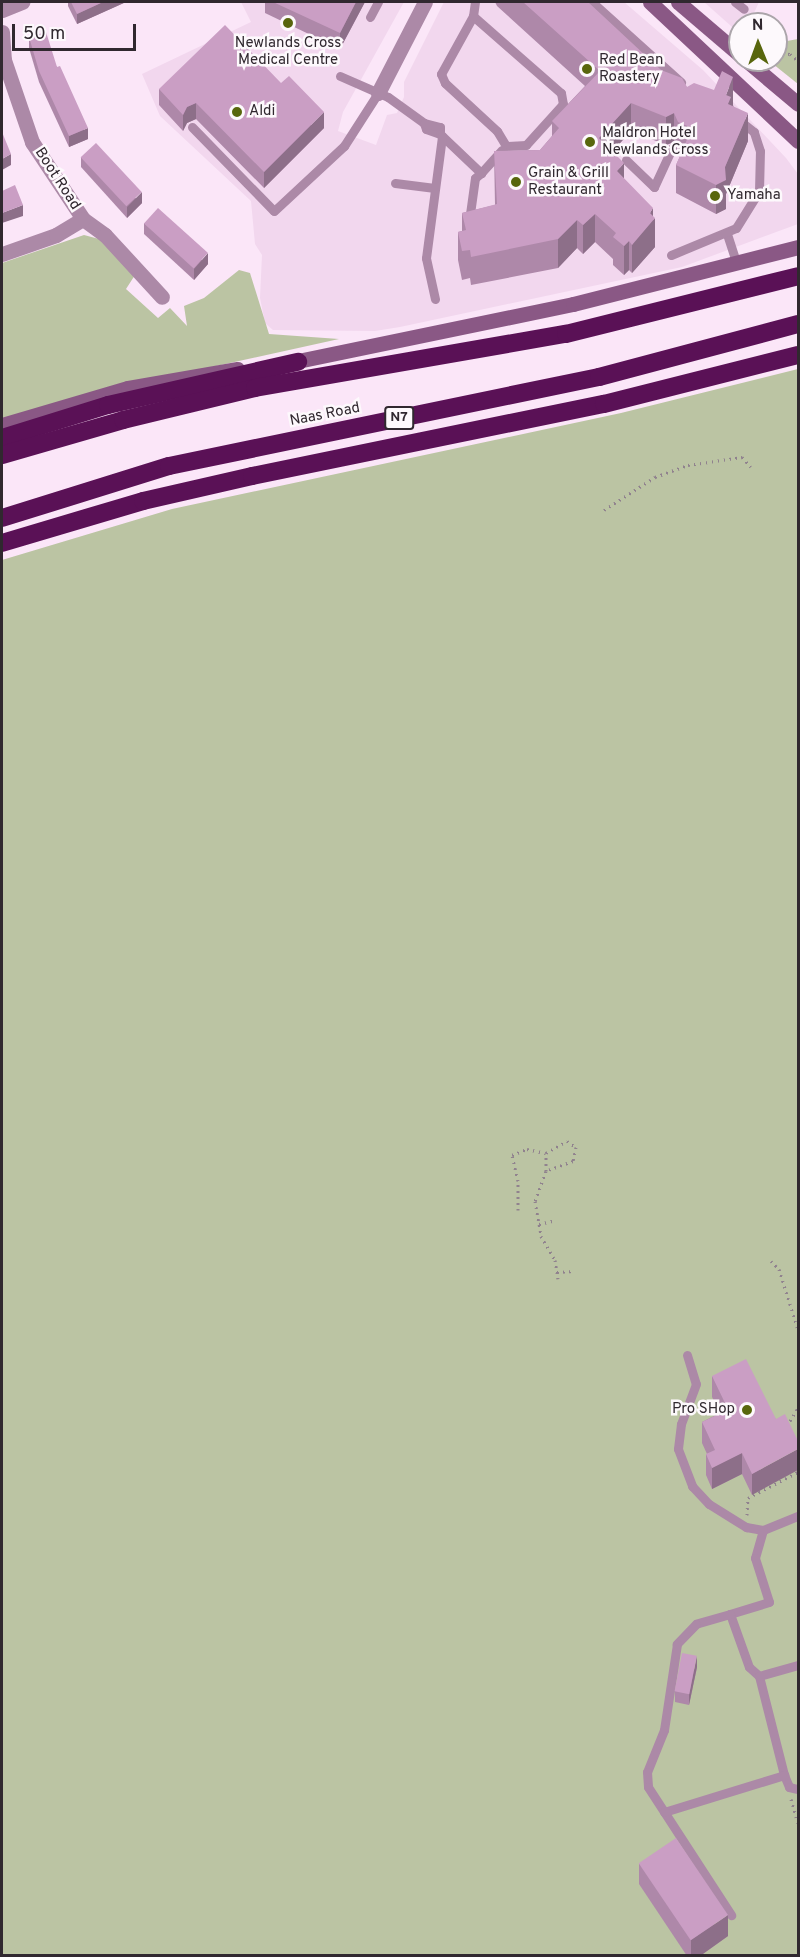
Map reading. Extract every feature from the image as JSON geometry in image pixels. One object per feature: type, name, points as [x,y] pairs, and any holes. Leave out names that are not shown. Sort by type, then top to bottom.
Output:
[{"type":"highway","points":[[2,455],[123,420],[255,388],[567,334],[798,276]]},
{"type":"highway","name":"Naas Road","points":[[2,518],[169,466],[599,377],[798,324]]},
{"type":"highway","points":[[2,543],[197,488],[604,404],[798,355]]},
{"type":"highway","points":[[2,438],[119,402],[298,362]]},
{"type":"main road","points":[[650,2],[798,141]]},
{"type":"main road","points":[[678,2],[728,45]]},
{"type":"main road","points":[[760,72],[795,101]]},
{"type":"main road","points":[[2,424],[128,388],[200,373],[298,362],[453,331],[737,264],[795,246]]},
{"type":"street","points":[[2,10],[22,2]]},
{"type":"street","points":[[378,93],[425,2]]},
{"type":"street","name":"Boot Road","points":[[2,32],[4,60],[32,142],[83,219],[105,235],[162,297]]},
{"type":"street","points":[[2,254],[56,236],[83,219]]},
{"type":"lane","points":[[370,17],[378,2]]},
{"type":"lane","points":[[475,2],[472,16],[441,74],[445,83],[497,131],[506,146]]},
{"type":"lane","points":[[592,2],[690,94]]},
{"type":"lane","points":[[735,2],[744,9]]},
{"type":"lane","points":[[471,235],[470,210],[475,178],[506,146],[526,145],[564,100],[561,93],[472,16]]},
{"type":"lane","points":[[340,75],[378,93],[424,123],[440,127],[441,135],[426,258],[435,299]]},
{"type":"lane","points":[[192,127],[274,211],[344,146],[378,93]]},
{"type":"lane","points":[[671,255],[727,234],[736,228],[759,191],[760,151],[754,132],[736,118]]},
{"type":"lane","points":[[441,135],[481,173]]},
{"type":"lane","points":[[626,160],[654,187],[672,148]]},
{"type":"lane","points":[[395,183],[435,188]]},
{"type":"lane","points":[[727,234],[737,264]]},
{"type":"lane","points":[[687,1355],[696,1384],[681,1424],[678,1449],[683,1468],[692,1486],[709,1504],[746,1527],[763,1530],[798,1516]]},
{"type":"lane","points":[[731,1915],[648,1787],[647,1772],[663,1730],[677,1644],[696,1624],[769,1602],[755,1558],[763,1530]]},
{"type":"lane","points":[[729,1614],[749,1667],[759,1676],[784,1775],[794,1788]]},
{"type":"lane","points":[[759,1676],[798,1665]]},
{"type":"lane","points":[[664,1812],[784,1775]]},
{"type":"path","points":[[604,510],[655,477],[688,465],[742,457],[751,467]]},
{"type":"path","points":[[518,1210],[518,1181],[512,1155],[527,1149],[546,1153],[567,1141],[576,1147],[573,1161],[546,1171]]},
{"type":"path","points":[[546,1153],[546,1171],[535,1201],[538,1224],[558,1279]]},
{"type":"path","points":[[538,1224],[556,1221]]},
{"type":"path","points":[[771,1261],[779,1269],[798,1330]]},
{"type":"path","points":[[557,1272],[574,1271]]},
{"type":"path","points":[[783,1429],[793,1421],[798,1408]]},
{"type":"path","points":[[746,1527],[748,1498],[798,1472]]},
{"type":"path","points":[[794,1788],[798,1823]]},
{"type":"shaded area","points":[[241,2],[404,2],[343,112],[338,131],[376,145],[387,115],[397,113],[404,97],[404,82],[444,2],[624,2],[703,70],[786,158],[798,174],[798,224],[682,267],[400,327],[375,331],[273,330],[265,323],[260,298],[262,255],[255,244],[251,201],[160,116],[142,74],[251,22]]},
{"type":"shaded area","points":[[704,2],[759,2],[754,12],[728,12],[728,23]]},
{"type":"green space","points":[[798,39],[798,84],[783,72],[788,72],[788,41]]},
{"type":"green space","points":[[84,235],[99,239],[135,275],[126,289],[158,318],[170,308],[187,326],[184,306],[204,298],[239,270],[250,273],[269,334],[339,339],[207,368],[2,423],[2,263]]},
{"type":"green space","points":[[798,369],[798,1955],[2,1955],[2,560],[172,509],[621,413]]},
{"type":"building","points":[[71,2],[103,2],[77,14]]},
{"type":"building","points":[[273,2],[356,2],[340,33]]},
{"type":"building","points":[[523,2],[588,2],[661,70],[682,78],[687,87],[694,83],[714,90],[722,71],[733,77],[726,95],[731,97],[728,104],[748,113],[725,167],[726,180],[716,185],[676,165],[692,128],[678,122],[674,113],[666,117],[631,103],[599,138],[624,163],[617,171],[653,208],[650,213],[655,218],[632,245],[629,241],[624,246],[613,237],[616,233],[595,214],[583,225],[577,220],[558,239],[471,257],[470,250],[462,251],[458,232],[466,230],[462,213],[497,204],[494,151],[540,150],[559,128],[552,121],[600,71]]},
{"type":"building","name":"Aldi","points":[[225,25],[281,83],[289,76],[324,112],[264,172],[196,103],[187,107],[183,115],[159,89]]},
{"type":"building","points":[[46,32],[57,67],[60,66],[88,128],[69,136],[39,71],[29,37]]},
{"type":"building","points":[[2,132],[11,154],[2,159]]},
{"type":"building","points":[[96,143],[142,192],[126,206],[81,157]]},
{"type":"building","points":[[15,185],[23,205],[2,213],[2,191]]},
{"type":"building","points":[[158,208],[208,253],[194,268],[144,224]]},
{"type":"building","points":[[746,1359],[776,1419],[785,1414],[798,1441],[798,1449],[752,1474],[742,1453],[712,1468],[706,1454],[715,1450],[702,1422],[721,1413],[718,1407],[725,1403],[712,1376]]},
{"type":"building","points":[[682,1653],[697,1656],[689,1694],[675,1691]]},
{"type":"building","points":[[676,1838],[728,1915],[691,1940],[639,1863]]},
{"type":"place","name":"Newlands Cross Medical Centre","points":[[288,23]]},
{"type":"place","name":"Red Bean Roastery","points":[[587,69]]},
{"type":"place","name":"Aldi","points":[[237,112]]},
{"type":"place","name":"Maldron Hotel Newlands Cross","points":[[590,142]]},
{"type":"place","name":"Grain & Grill Restaurant","points":[[516,182]]},
{"type":"place","name":"Yamaha","points":[[715,196]]},
{"type":"place","name":"Pro SHop","points":[[747,1410]]}]
